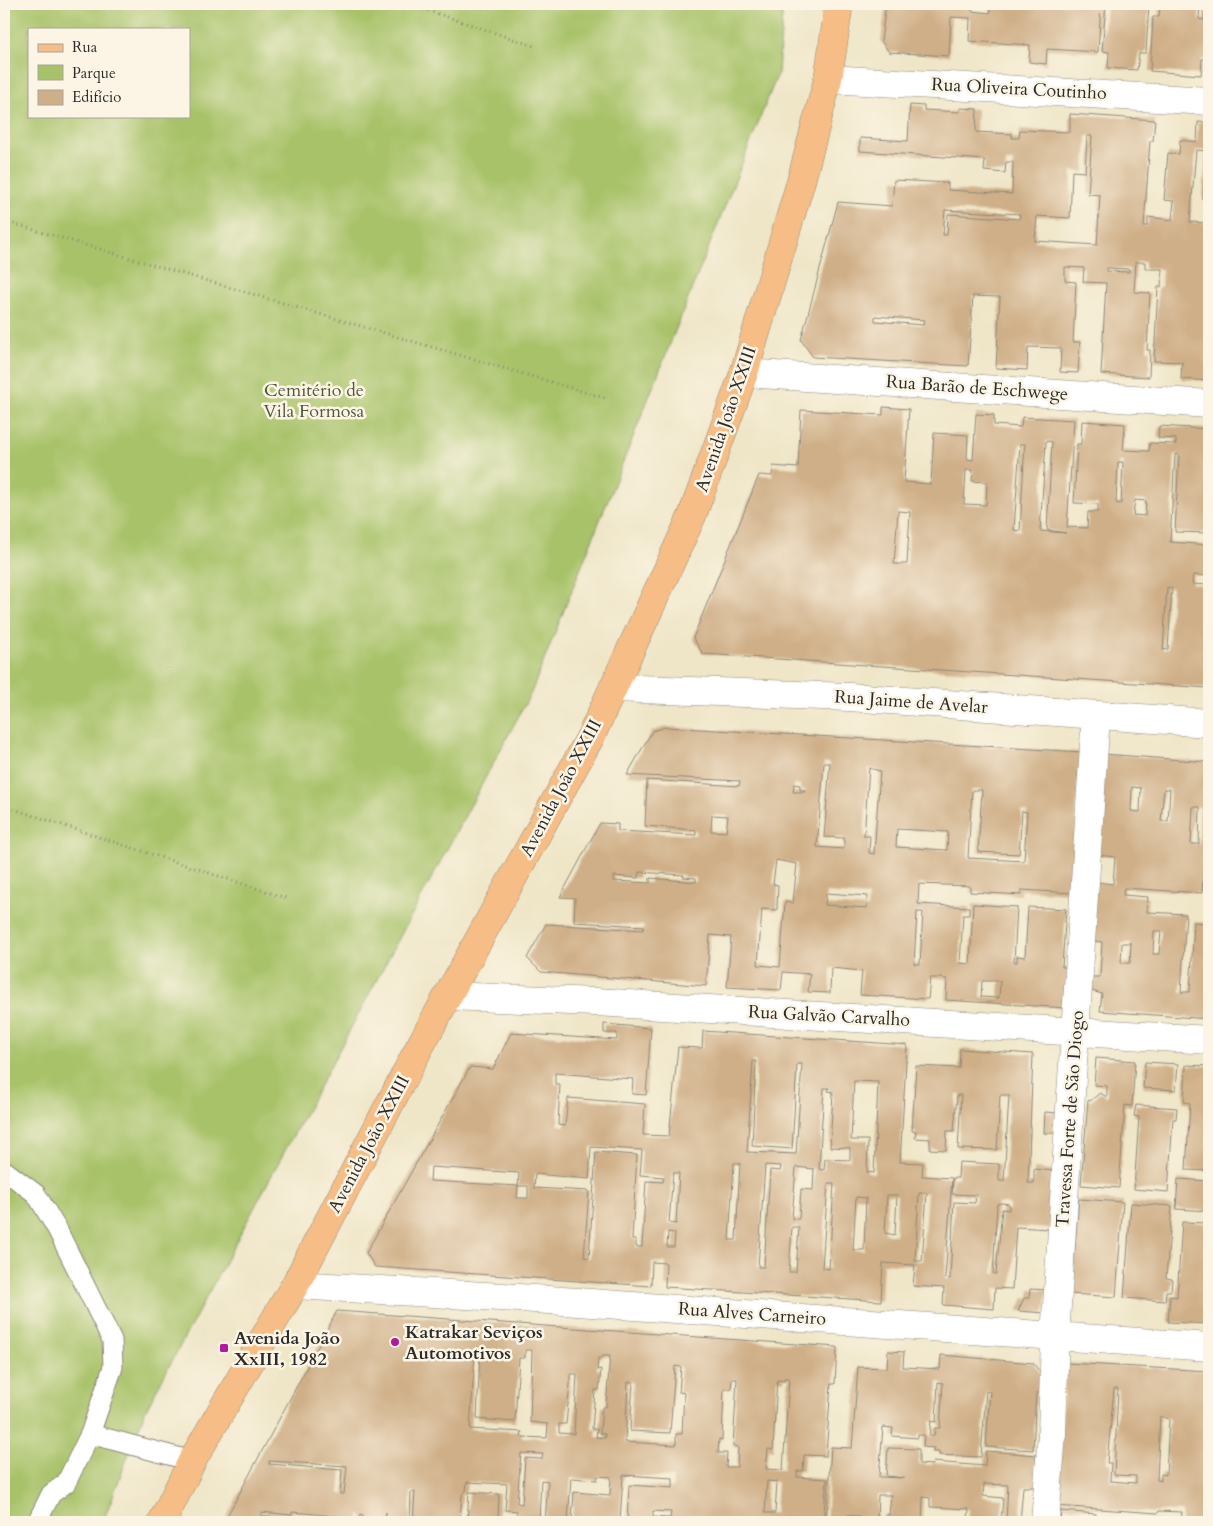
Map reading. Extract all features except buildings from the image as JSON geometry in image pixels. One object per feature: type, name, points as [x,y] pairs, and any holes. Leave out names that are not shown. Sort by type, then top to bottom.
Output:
[{"type":"main road","name":"Avenida João XXIII","points":[[162,1522],[192,1461],[295,1285],[448,996],[591,736],[692,516],[744,373],[828,79],[840,4]]},
{"type":"street","name":"Rua Oliveira Coutinho","points":[[828,79],[1209,101]]},
{"type":"street","name":"Rua Barão de Eschwege","points":[[744,373],[1209,404]]},
{"type":"street","name":"Rua Jaime de Avelar","points":[[613,688],[849,697],[1209,723]]},
{"type":"street","name":"Travessa Forte de São Diogo","points":[[1045,1522],[1096,715]]},
{"type":"street","name":"Rua Galvão Carvalho","points":[[448,996],[596,1002],[1075,1030],[1209,1040]]},
{"type":"street","name":"Rua Alves Carneiro","points":[[295,1285],[535,1299],[1209,1346]]},
{"type":"lane","points":[[4,1170],[36,1194],[57,1229],[112,1340],[113,1367],[90,1434],[66,1483],[51,1494],[37,1522]]},
{"type":"lane","points":[[90,1434],[192,1461]]},
{"type":"path","points":[[409,4],[538,46]]},
{"type":"path","points":[[4,221],[605,398]]},
{"type":"path","points":[[4,806],[289,899]]},
{"type":"green space","name":"Cemitério de Vila Formosa","points":[[4,4],[783,4],[778,73],[531,693],[145,1411],[103,1522],[4,1522]]},
{"type":"place","name":"Katrakar Seviços Automotivos","points":[[395,1342]]},
{"type":"place","name":"Avenida João XxIII, 1982","points":[[224,1348]]}]
